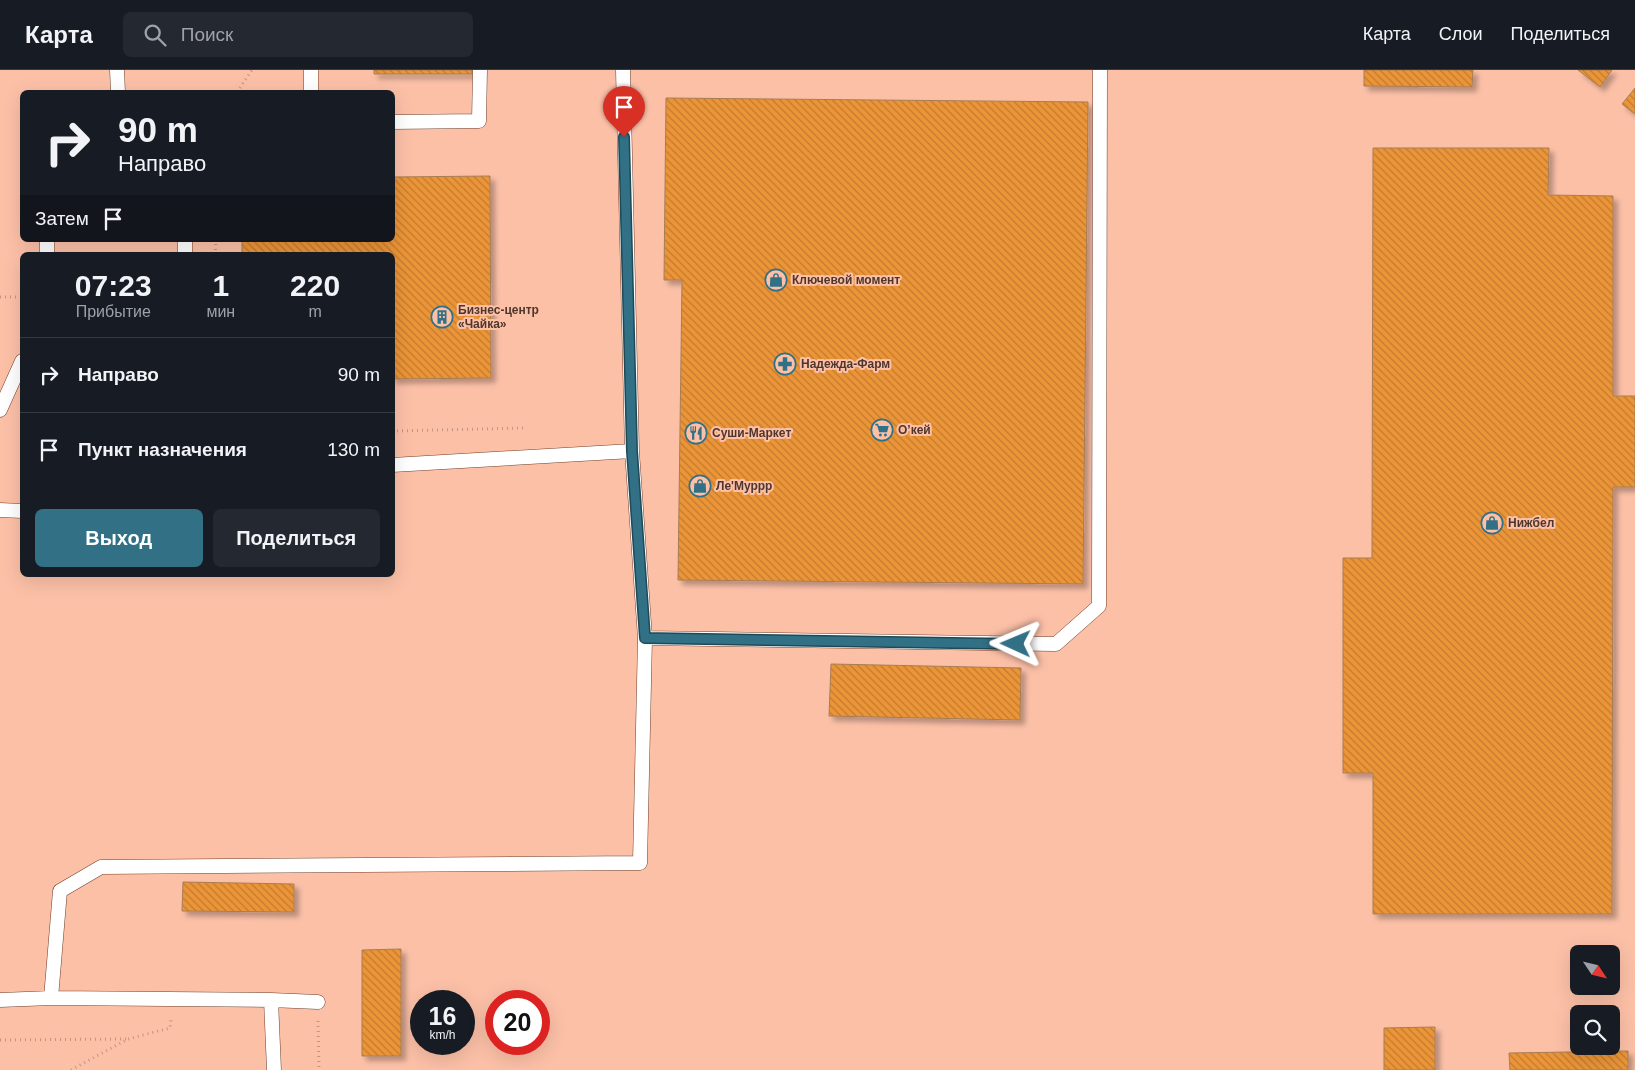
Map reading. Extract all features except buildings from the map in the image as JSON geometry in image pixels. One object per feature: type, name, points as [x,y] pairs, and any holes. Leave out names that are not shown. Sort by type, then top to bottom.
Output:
[{"type":"lane","points":[[117,70],[118,90]]},
{"type":"lane","points":[[311,70],[311,90]]},
{"type":"lane","points":[[395,122],[479,121],[480,70]]},
{"type":"lane","points":[[51,998],[60,891],[101,867],[640,864],[645,638],[632,451],[623,70]]},
{"type":"lane","points":[[645,638],[1056,644],[1099,606],[1100,70]]},
{"type":"lane","points":[[0,410],[20,365]]},
{"type":"lane","points":[[395,465],[632,451]]},
{"type":"lane","points":[[0,510],[20,510]]},
{"type":"lane","points":[[0,1000],[51,998],[318,1002]]},
{"type":"lane","points":[[271,1000],[274,1070]]},
{"type":"path","points":[[238,90],[252,70]]},
{"type":"path","points":[[0,297],[20,297]]},
{"type":"path","points":[[395,431],[523,428]]},
{"type":"path","points":[[71,1070],[128,1039],[170,1028],[172,999]]},
{"type":"path","points":[[318,1002],[319,1070]]},
{"type":"path","points":[[0,1040],[128,1039]]},
{"type":"place","name":"Ключевой момент","points":[[776,280]]},
{"type":"place","name":"Бизнес-центр «Чайка»","points":[[442,317]]},
{"type":"place","name":"Надежда-Фарм","points":[[785,364]]},
{"type":"place","name":"О’кей","points":[[882,430]]},
{"type":"place","name":"Суши-Маркет","points":[[696,433]]},
{"type":"place","name":"Ле'Муррр","points":[[700,486]]},
{"type":"place","name":"Нижбел","points":[[1492,523]]},
{"type":"route","points":[[624,137],[632,451],[645,638],[1016,644]]}]
